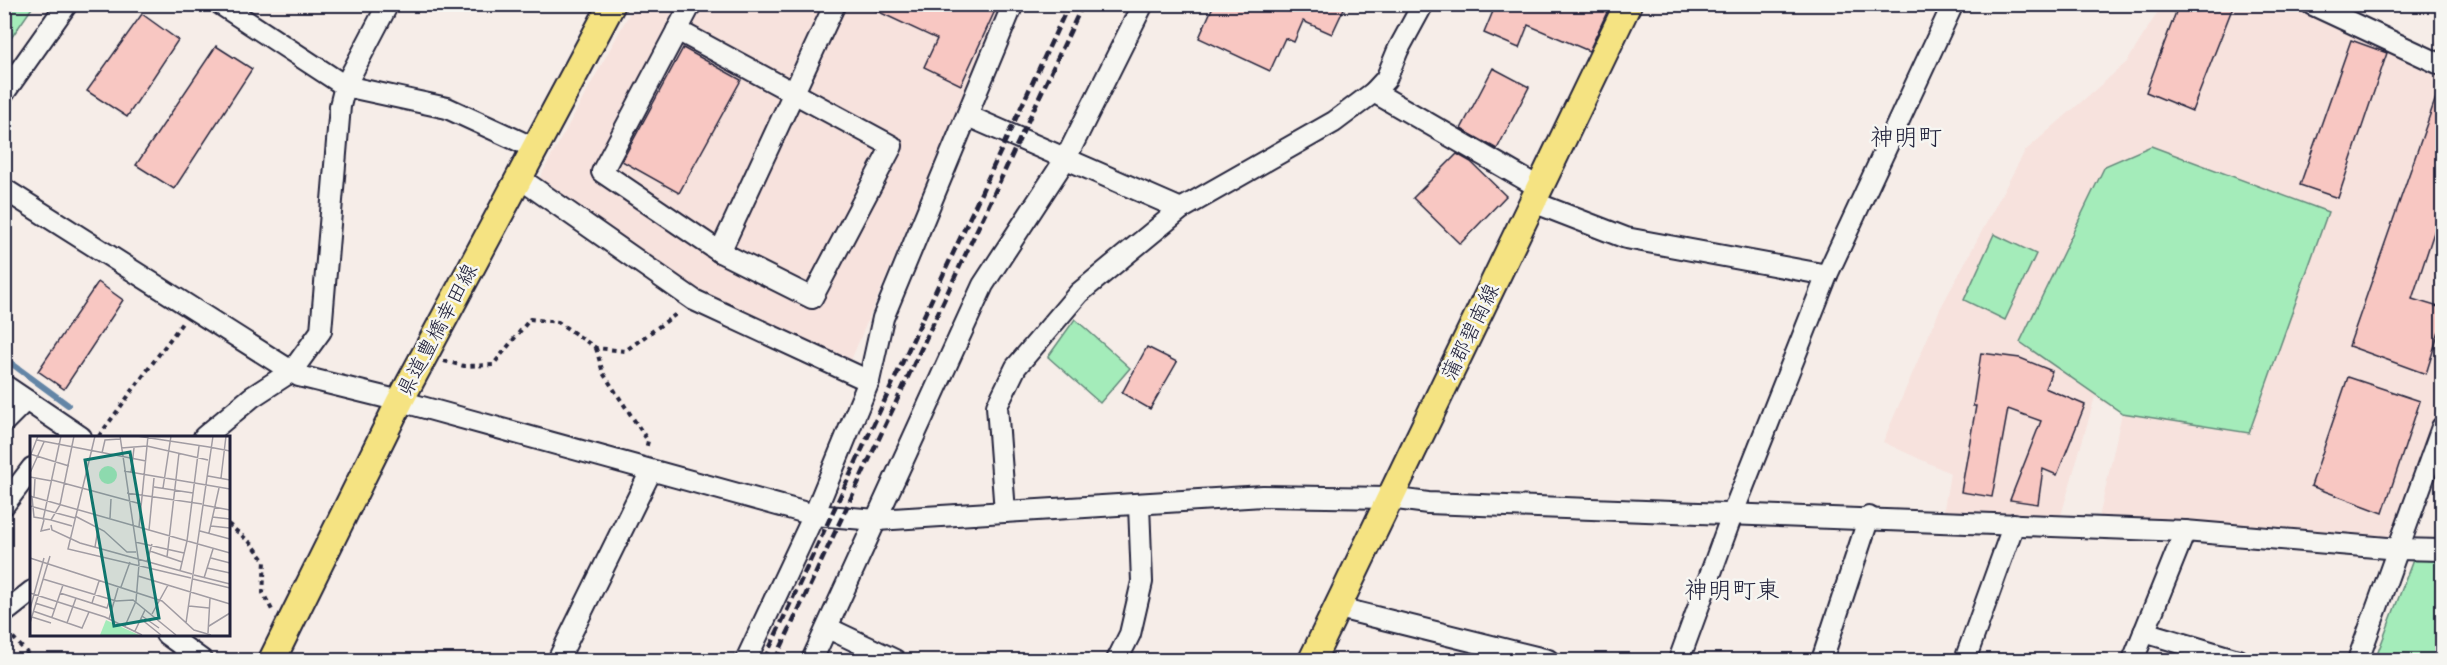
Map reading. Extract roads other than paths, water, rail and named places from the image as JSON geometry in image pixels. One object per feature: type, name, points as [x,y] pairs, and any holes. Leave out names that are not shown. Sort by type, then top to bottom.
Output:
[{"type":"main road","name":"県道豊橋幸田線","points":[[272,660],[400,401],[612,4]]},
{"type":"main road","name":"蒲郡碧南線","points":[[1312,660],[1628,4]]},
{"type":"street","points":[[4,93],[67,4]]},
{"type":"street","points":[[220,4],[345,86],[447,108],[534,148]]},
{"type":"street","points":[[205,436],[252,398],[292,371],[321,331],[340,106],[345,86],[388,4]]},
{"type":"street","points":[[677,30],[892,146],[812,298],[720,252],[602,171],[677,30],[691,4]]},
{"type":"street","points":[[720,252],[835,4]]},
{"type":"street","points":[[746,660],[814,515],[869,381],[883,318],[1013,4]]},
{"type":"street","points":[[812,660],[983,285],[1066,158],[1143,4]]},
{"type":"street","points":[[1678,660],[1732,515],[1827,275],[1953,4]]},
{"type":"street","points":[[2311,4],[2442,65]]},
{"type":"street","points":[[1005,512],[997,406],[1016,367],[1080,293],[1180,209],[1334,122],[1374,92],[1386,79],[1419,6]]},
{"type":"street","points":[[1374,92],[1536,195],[1626,238],[1827,275]]},
{"type":"street","points":[[968,116],[1180,209]]},
{"type":"street","points":[[518,177],[694,300],[869,381]]},
{"type":"street","points":[[4,189],[299,376],[400,401],[814,515],[877,520],[1263,496],[1389,498],[1428,503],[2185,531],[2399,549],[2442,550]]},
{"type":"street","points":[[4,385],[26,400],[58,431],[77,436]]},
{"type":"street","points":[[4,422],[26,400]]},
{"type":"street","points":[[2358,660],[2442,427]]},
{"type":"street","points":[[558,660],[646,470]]},
{"type":"street","points":[[4,506],[30,471]]},
{"type":"street","points":[[1117,660],[1130,634],[1142,582],[1139,505]]},
{"type":"street","points":[[1822,660],[1869,518]]},
{"type":"street","points":[[1965,660],[2014,524]]},
{"type":"street","points":[[2133,660],[2185,531]]},
{"type":"street","points":[[4,613],[30,593]]},
{"type":"street","points":[[1339,608],[1548,660]]},
{"type":"street","points":[[828,628],[895,660]]},
{"type":"street","points":[[2144,632],[2238,660]]},
{"type":"street","points":[[169,635],[202,660]]},
{"type":"waterway","points":[[4,358],[68,405]]},
{"type":"railway","points":[[764,660],[1069,4]]},
{"type":"railway","points":[[775,660],[1083,4]]},
{"type":"district","name":"神明町","points":[[1906,137]]},
{"type":"district","name":"神明町東","points":[[1732,590]]}]
